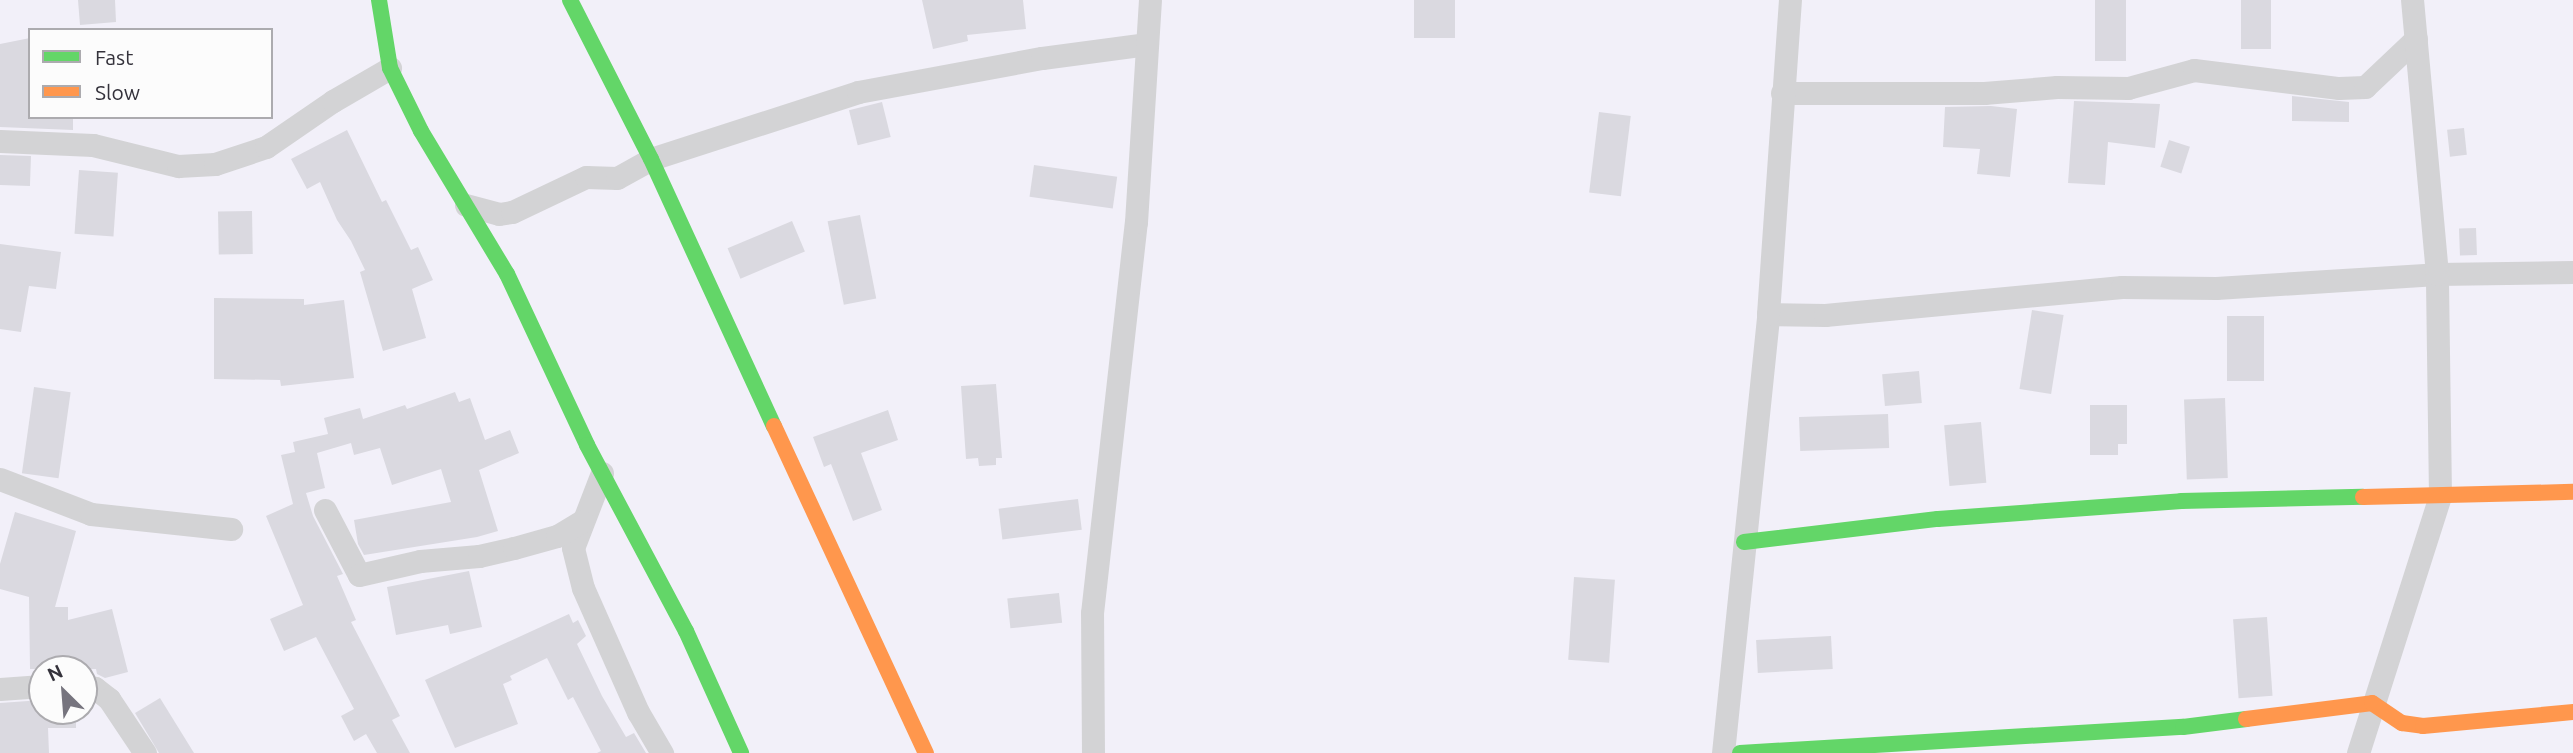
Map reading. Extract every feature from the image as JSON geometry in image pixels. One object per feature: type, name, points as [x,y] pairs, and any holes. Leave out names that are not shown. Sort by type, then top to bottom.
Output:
[{"type":"street","points":[[379,0],[390,68],[421,131],[507,274],[602,473],[686,631],[741,753]]},
{"type":"street","points":[[570,0],[651,159],[926,753]]},
{"type":"street","points":[[1093,753],[1092,613],[1136,222],[1150,0]]},
{"type":"street","points":[[1723,753],[1768,314],[1790,0]]},
{"type":"street","points":[[2358,753],[2440,496],[2437,274],[2412,0]]},
{"type":"street","points":[[1782,93],[1984,93],[2057,86],[2128,88],[2194,70],[2339,88],[2365,87],[2416,39]]},
{"type":"street","points":[[466,205],[499,214],[512,212],[586,177],[617,178],[651,159],[858,92],[1042,58],[1147,44]]},
{"type":"street","points":[[0,141],[93,145],[178,166],[215,164],[266,146],[333,101],[390,68]]},
{"type":"street","points":[[1768,314],[1825,315],[2122,287],[2216,288],[2437,274],[2573,272]]},
{"type":"street","points":[[602,473],[573,548],[583,588],[638,712],[662,753]]},
{"type":"street","points":[[0,480],[91,514],[231,529]]},
{"type":"street","points":[[1744,542],[1938,519],[2181,501],[2573,492]]},
{"type":"street","points":[[325,510],[350,563],[359,575],[421,561],[491,554],[557,536],[582,521]]},
{"type":"street","points":[[0,689],[28,687]]},
{"type":"street","points":[[98,690],[109,699],[145,753]]},
{"type":"street","points":[[1740,753],[2183,727],[2372,703],[2402,723],[2423,726],[2573,712]]},
{"type":"building","points":[[78,0],[115,0],[116,22],[80,25]]},
{"type":"building","points":[[922,0],[1023,0],[1026,29],[967,35],[968,41],[933,49]]},
{"type":"building","points":[[1414,0],[1455,0],[1455,38],[1414,38]]},
{"type":"building","points":[[2095,0],[2126,0],[2126,61],[2095,61]]},
{"type":"building","points":[[2241,0],[2271,0],[2271,49],[2241,49]]},
{"type":"building","points":[[28,38],[28,119],[73,119],[73,130],[0,127],[0,44]]},
{"type":"building","points":[[2292,96],[2349,102],[2349,122],[2292,121]]},
{"type":"building","points":[[2074,101],[2160,104],[2155,148],[2108,142],[2105,185],[2068,183]]},
{"type":"building","points":[[882,102],[891,137],[858,145],[849,110]]},
{"type":"building","points":[[1991,106],[2017,109],[2010,177],[1977,174],[1980,149],[1943,147],[1945,107]]},
{"type":"building","points":[[1599,112],[1631,116],[1621,196],[1589,192]]},
{"type":"building","points":[[2464,128],[2467,155],[2450,157],[2447,130]]},
{"type":"building","points":[[347,130],[382,202],[386,200],[411,250],[418,247],[433,280],[412,289],[426,338],[383,351],[360,272],[365,270],[337,220],[320,182],[307,189],[291,159]]},
{"type":"building","points":[[2169,140],[2190,147],[2181,173],[2160,167]]},
{"type":"building","points":[[0,155],[31,156],[30,186],[0,185]]},
{"type":"building","points":[[1034,165],[1117,177],[1113,208],[1030,197]]},
{"type":"building","points":[[79,170],[118,173],[113,237],[75,234]]},
{"type":"building","points":[[252,211],[253,254],[219,255],[218,212]]},
{"type":"building","points":[[860,215],[876,298],[844,305],[828,221]]},
{"type":"building","points":[[792,221],[805,251],[740,279],[728,248]]},
{"type":"building","points":[[2476,228],[2477,255],[2460,256],[2459,229]]},
{"type":"building","points":[[0,244],[61,252],[56,289],[29,286],[21,332],[0,329]]},
{"type":"building","points":[[214,298],[304,299],[304,305],[344,300],[354,378],[281,386],[280,380],[214,379]]},
{"type":"building","points":[[2032,310],[2064,315],[2051,394],[2019,389]]},
{"type":"building","points":[[2227,316],[2264,316],[2264,381],[2227,381]]},
{"type":"building","points":[[1919,371],[1922,403],[1885,406],[1882,374]]},
{"type":"building","points":[[996,384],[1002,458],[996,458],[996,465],[979,466],[978,458],[966,459],[961,386]]},
{"type":"building","points":[[34,387],[71,392],[59,478],[22,473]]},
{"type":"building","points":[[455,392],[459,402],[470,398],[485,440],[510,430],[519,453],[479,470],[498,531],[477,537],[364,555],[358,544],[354,520],[451,502],[441,469],[392,485],[380,448],[354,455],[351,443],[317,453],[325,488],[306,493],[313,516],[343,574],[337,576],[356,620],[351,622],[400,716],[392,720],[410,753],[377,753],[366,734],[354,741],[341,716],[354,709],[316,637],[284,651],[270,619],[303,605],[266,516],[293,504],[281,455],[295,452],[293,442],[328,434],[324,418],[360,408],[363,419],[405,405],[407,409]]},
{"type":"building","points":[[2225,398],[2228,478],[2187,479],[2184,399]]},
{"type":"building","points":[[2090,405],[2127,405],[2127,444],[2118,444],[2118,455],[2090,455]]},
{"type":"building","points":[[888,410],[898,440],[861,453],[882,510],[853,521],[831,464],[824,467],[813,437]]},
{"type":"building","points":[[1888,414],[1889,448],[1800,451],[1799,417]]},
{"type":"building","points":[[1981,422],[1986,483],[1949,486],[1944,425]]},
{"type":"building","points":[[1078,499],[1082,530],[1002,540],[999,509]]},
{"type":"building","points":[[15,512],[76,531],[55,607],[68,607],[68,620],[112,609],[128,672],[105,678],[98,674],[98,655],[30,655],[29,597],[0,589],[0,564]]},
{"type":"building","points":[[469,571],[482,627],[450,634],[448,625],[396,635],[387,587]]},
{"type":"building","points":[[1574,577],[1615,580],[1609,663],[1568,660]]},
{"type":"building","points":[[1059,593],[1062,623],[1010,628],[1007,598]]},
{"type":"building","points":[[569,614],[573,623],[578,620],[586,636],[577,644],[602,696],[626,737],[634,733],[646,753],[597,753],[601,751],[573,697],[568,700],[547,658],[510,676],[512,680],[503,684],[518,724],[455,748],[425,680]]},
{"type":"building","points":[[2267,617],[2273,696],[2239,698],[2233,619]]},
{"type":"building","points":[[1831,636],[1833,669],[1758,673],[1756,640]]},
{"type":"building","points":[[160,698],[194,753],[159,753],[135,713]]},
{"type":"building","points":[[28,701],[28,725],[76,725],[76,728],[48,728],[49,753],[0,753],[0,703]]},
{"type":"traffic: fast","points":[[379,0],[390,68],[421,131],[507,274],[587,445],[686,631],[741,753]]},
{"type":"traffic: fast","points":[[570,0],[651,159],[774,426]]},
{"type":"traffic: fast","points":[[1744,542],[1938,519],[2181,501],[2363,497]]},
{"type":"traffic: fast","points":[[1740,753],[2183,727],[2246,719]]},
{"type":"traffic: slow","points":[[774,426],[926,753]]},
{"type":"traffic: slow","points":[[2363,497],[2573,492]]},
{"type":"traffic: slow","points":[[2246,719],[2372,703],[2402,723],[2423,726],[2573,712]]}]
